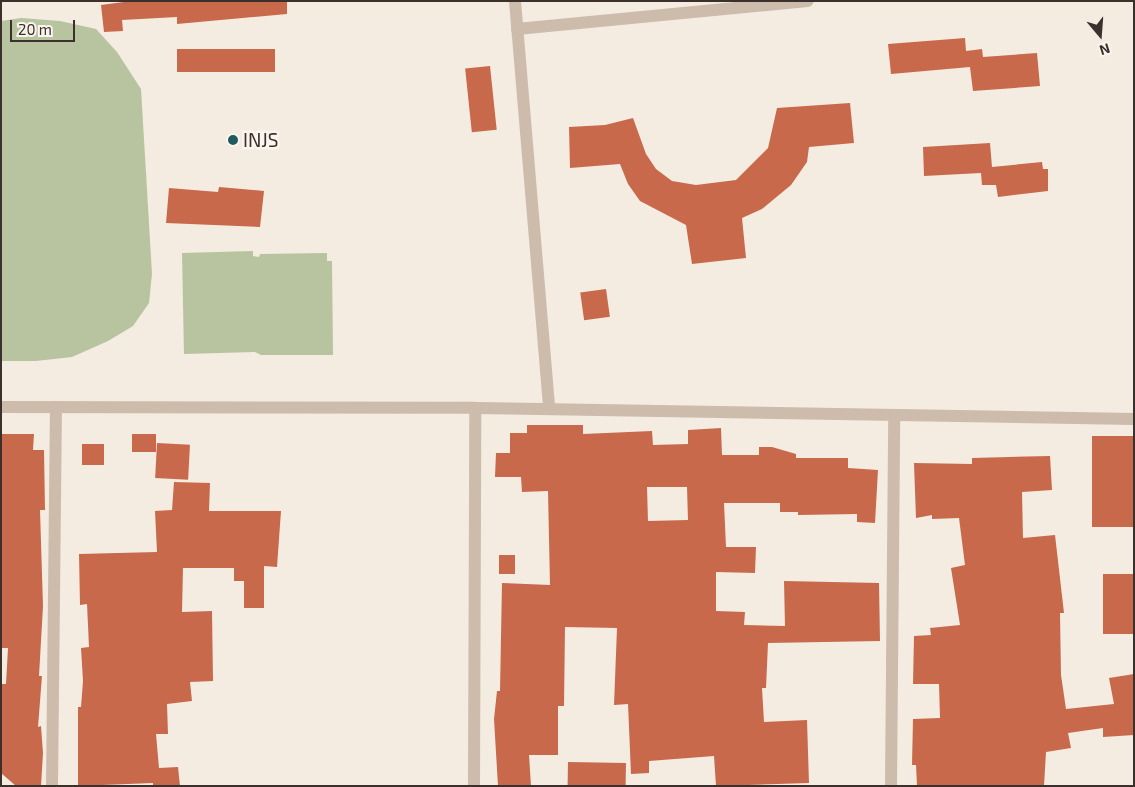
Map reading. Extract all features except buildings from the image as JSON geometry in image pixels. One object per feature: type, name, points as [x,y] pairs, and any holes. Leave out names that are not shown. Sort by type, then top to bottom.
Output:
[{"type":"street","points":[[515,1],[549,409]]},
{"type":"street","points":[[517,29],[808,1]]},
{"type":"street","points":[[1,407],[475,408],[1134,419]]},
{"type":"street","points":[[52,786],[56,407]]},
{"type":"street","points":[[474,786],[475,408]]},
{"type":"street","points":[[891,786],[894,415]]},
{"type":"green space","points":[[21,18],[60,21],[96,29],[117,52],[141,89],[152,274],[149,303],[133,326],[108,341],[72,357],[36,361],[1,361],[1,21]]},
{"type":"green space","points":[[253,251],[253,256],[259,257],[260,254],[327,253],[327,261],[332,261],[333,355],[261,355],[255,352],[184,354],[182,253]]},
{"type":"place","name":"INJS","points":[[233,140]]}]
